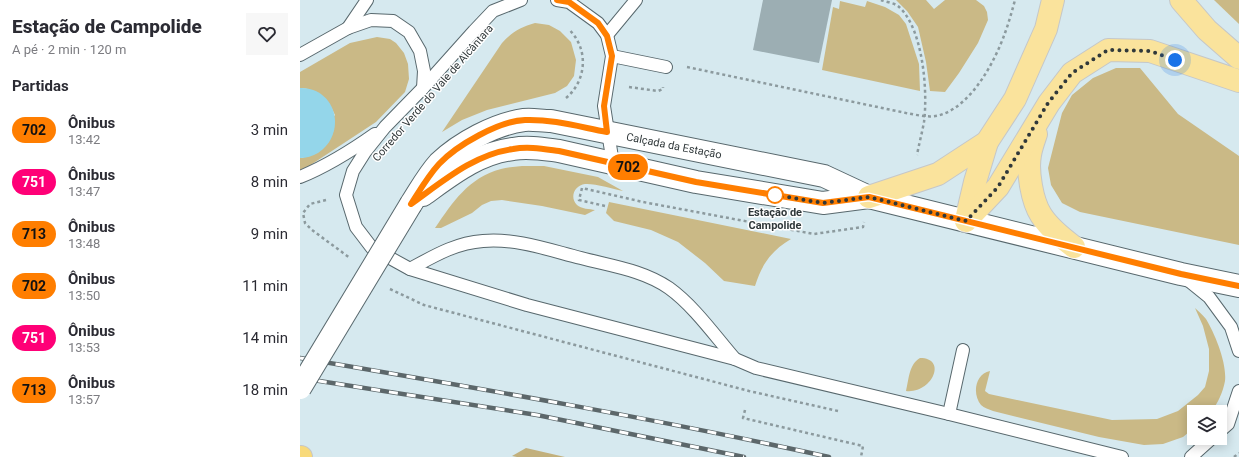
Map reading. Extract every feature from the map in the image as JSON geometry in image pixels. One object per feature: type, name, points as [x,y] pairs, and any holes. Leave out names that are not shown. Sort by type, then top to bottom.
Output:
[{"type":"main road","points":[[966,221],[975,182],[987,142],[1015,99],[1046,29],[1053,0]]},
{"type":"main road","points":[[1181,0],[1207,30],[1239,58]]},
{"type":"main road","points":[[966,221],[998,187],[1048,103],[1072,73],[1108,50],[1150,51],[1239,81]]},
{"type":"main road","points":[[1040,116],[1030,155],[1030,183],[1032,192],[1040,214],[1053,230],[1074,247]]},
{"type":"main road","points":[[869,197],[938,174],[987,142]]},
{"type":"street","name":"Calçada da Estação","points":[[411,204],[439,163],[476,137],[503,126],[524,120],[551,121],[824,176],[869,197],[1181,274],[1239,286]]},
{"type":"street","name":"Calçada da Estação","points":[[411,204],[475,160],[513,148],[538,148],[559,151],[696,182],[823,203],[869,197]]},
{"type":"street","points":[[300,388],[411,204]]},
{"type":"lane","points":[[348,28],[367,0]]},
{"type":"lane","points":[[521,0],[496,5],[423,88],[385,127],[352,171],[346,195],[356,227],[372,248],[410,269],[527,305],[735,359],[756,368],[1122,457]]},
{"type":"lane","points":[[557,0],[569,2],[598,23],[607,36],[612,56],[604,106],[613,164]]},
{"type":"lane","points":[[607,36],[636,0]]},
{"type":"lane","points":[[300,56],[348,28],[371,20],[393,21],[410,32],[420,51],[424,71],[423,88]]},
{"type":"lane","points":[[612,56],[666,67]]},
{"type":"lane","points":[[300,177],[340,158],[385,127]]},
{"type":"lane","points":[[410,269],[442,251],[463,244],[484,240],[524,243],[625,269],[659,281],[683,299],[735,359]]},
{"type":"lane","points":[[1181,274],[1209,297],[1231,327],[1239,351]]},
{"type":"lane","points":[[949,414],[963,350]]},
{"type":"lane","points":[[1227,425],[1239,391]]},
{"type":"lane","points":[[1191,457],[1204,445]]},
{"type":"path","points":[[881,0],[897,5],[910,20],[918,42],[923,66],[924,116],[916,159]]},
{"type":"path","points":[[682,66],[924,116],[942,115],[957,107],[976,88],[993,59],[1006,32],[1015,0]]},
{"type":"path","points":[[564,100],[573,92],[581,79],[583,69],[582,55],[578,40],[569,28]]},
{"type":"path","points":[[605,206],[579,200],[582,188],[624,197]]},
{"type":"path","points":[[745,410],[743,418],[863,446],[861,457]]},
{"type":"path","points":[[1234,457],[1239,454]]},
{"type":"shaded area","points":[[896,0],[926,0],[934,9],[945,0],[976,0],[984,6],[987,12],[988,20],[978,43],[945,92],[930,91],[926,62],[918,27],[907,11]]},
{"type":"shaded area","points":[[1214,0],[1239,0],[1239,24]]},
{"type":"shaded area","points":[[840,1],[865,7],[867,1],[885,7],[899,15],[906,24],[919,64],[920,91],[822,70],[833,7],[839,9]]},
{"type":"shaded area","points":[[535,23],[549,25],[560,31],[571,42],[576,60],[574,76],[567,86],[555,93],[487,110],[462,120],[442,132],[502,43],[517,30]]},
{"type":"shaded area","points":[[377,37],[390,39],[396,43],[404,53],[408,64],[409,79],[405,92],[376,122],[309,166],[300,170],[300,158],[303,158],[335,115],[329,104],[322,96],[312,90],[300,88],[300,72],[350,43]]},
{"type":"shaded area","points":[[1116,68],[1140,68],[1178,114],[1239,156],[1239,245],[1080,212],[1062,203],[1051,185],[1048,168],[1062,113],[1072,95],[1093,78]]},
{"type":"shaded area","points":[[544,166],[598,177],[623,191],[598,185],[581,185],[574,192],[573,198],[575,202],[577,205],[586,209],[595,210],[585,215],[542,206],[502,200],[491,201],[482,205],[472,213],[441,228],[435,228],[462,192],[479,178],[508,167]]},
{"type":"shaded area","points":[[609,202],[791,239],[778,248],[768,259],[755,286],[724,281],[705,263],[678,242],[651,230],[614,221],[606,213]]},
{"type":"shaded area","points":[[1195,308],[1206,319],[1213,332],[1222,357],[1225,374],[1223,389],[1216,405],[1187,405],[1187,434],[1183,437],[1163,444],[1144,445],[1099,437],[993,411],[982,406],[976,395],[976,385],[978,380],[985,373],[990,371],[985,391],[989,394],[1112,420],[1157,419],[1178,411],[1198,395],[1205,387],[1209,371],[1209,349],[1203,326]]},
{"type":"shaded area","points":[[920,358],[929,360],[933,364],[935,369],[933,376],[923,387],[906,391],[912,368],[916,361]]},
{"type":"shaded area","points":[[526,448],[565,457],[512,456]]},
{"type":"water","points":[[300,88],[312,90],[322,95],[329,103],[334,113],[335,123],[333,134],[327,144],[318,153],[300,158]]},
{"type":"building","points":[[763,0],[832,0],[819,63],[753,50]]},
{"type":"railway","points":[[300,358],[631,416],[829,457]]},
{"type":"railway","points":[[300,378],[537,415],[744,457]]},
{"type":"bus line","name":"702","points":[[557,0],[569,2],[598,23],[607,36],[612,56],[604,106],[607,132],[551,121],[524,120],[503,126],[476,137],[439,163],[411,204],[475,160],[513,148],[538,148],[559,151],[696,182],[823,203],[869,197],[1181,274],[1239,286]]},
{"type":"place","name":"Estação de Campolide","points":[[775,195]]},
{"type":"route","points":[[775,195],[823,203],[869,197],[966,221],[998,187],[1048,103],[1072,73],[1108,50],[1150,51],[1175,60]]}]
